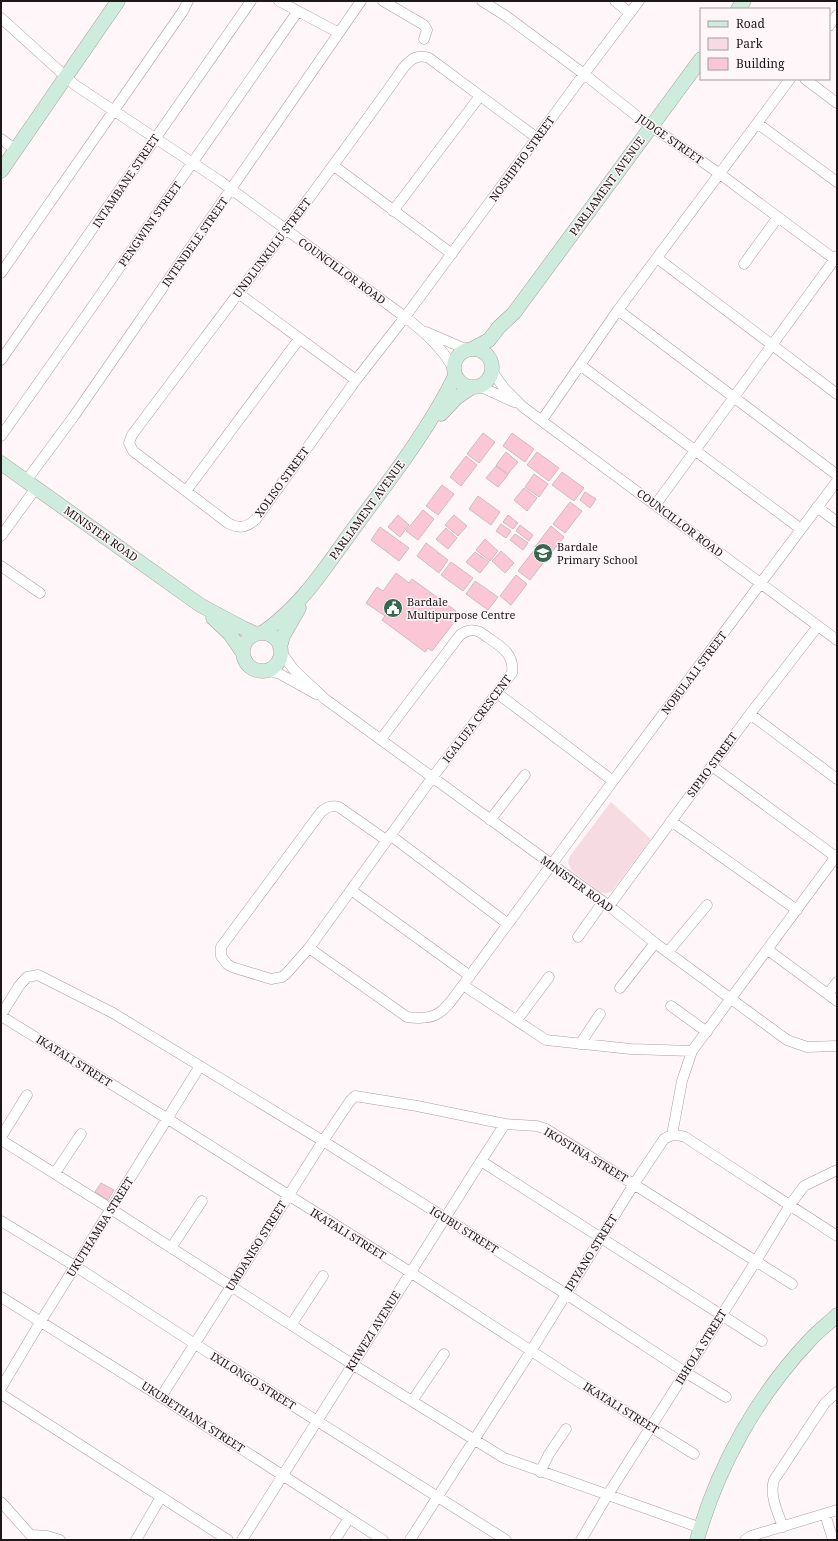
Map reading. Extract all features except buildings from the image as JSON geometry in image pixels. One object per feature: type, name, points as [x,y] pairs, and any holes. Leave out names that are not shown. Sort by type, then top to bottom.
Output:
[{"type":"street","points":[[1,171],[118,1]]},
{"type":"street","points":[[1,273],[183,11],[188,1]]},
{"type":"street","name":"INTAMBANE STREET","points":[[1,360],[251,1]]},
{"type":"street","points":[[279,1],[339,34]]},
{"type":"street","name":"INTENDELE STREET","points":[[1,536],[62,433],[361,1]]},
{"type":"street","points":[[383,1],[418,20],[424,25],[427,30],[424,39]]},
{"type":"street","name":"JUDGE STREET","points":[[482,1],[506,16],[651,126],[720,174],[836,259]]},
{"type":"street","points":[[615,1],[630,13]]},
{"type":"street","name":"NOSHIPHO STREET","points":[[405,317],[639,1]]},
{"type":"street","name":"PENGWINI STREET","points":[[1,436],[298,11]]},
{"type":"street","name":"COUNCILLOR ROAD","points":[[1,18],[65,77],[231,190],[405,317],[421,330],[444,354],[454,373]]},
{"type":"street","name":"UNDLUNKULU STREET","points":[[130,443],[132,434],[334,166],[404,68],[414,58],[424,56],[429,58],[480,96]]},
{"type":"street","name":"PARLIAMENT AVENUE","points":[[470,350],[489,340],[499,327],[514,313],[700,60]]},
{"type":"street","points":[[542,420],[618,310],[789,80]]},
{"type":"street","points":[[806,80],[837,103]]},
{"type":"street","points":[[393,211],[480,96],[537,138]]},
{"type":"street","points":[[758,123],[837,182]]},
{"type":"street","points":[[1,139],[16,150]]},
{"type":"street","points":[[334,166],[452,254]]},
{"type":"street","points":[[744,264],[778,217]]},
{"type":"street","points":[[657,258],[837,394]]},
{"type":"street","points":[[656,504],[836,259]]},
{"type":"street","points":[[238,293],[356,380]]},
{"type":"street","points":[[618,310],[837,475]]},
{"type":"street","name":"PARLIAMENT AVENUE","points":[[491,366],[501,338],[514,313]]},
{"type":"street","name":"XOLISO STREET","points":[[130,443],[130,447],[136,455],[228,523],[236,527],[243,527],[250,524],[256,520],[356,380],[405,317]]},
{"type":"street","name":"COUNCILLOR ROAD","points":[[421,330],[470,350]]},
{"type":"street","points":[[186,491],[299,339]]},
{"type":"street","points":[[470,350],[484,353],[491,366],[488,380],[475,387],[462,384],[454,373],[454,364],[459,355],[470,350]]},
{"type":"street","points":[[580,365],[801,529]]},
{"type":"street","name":"COUNCILLOR ROAD","points":[[491,366],[504,388],[523,407],[656,504],[837,640]]},
{"type":"street","name":"PARLIAMENT AVENUE","points":[[259,634],[282,619],[307,592],[391,479],[426,428],[454,373]]},
{"type":"street","name":"COUNCILLOR ROAD","points":[[475,387],[523,407]]},
{"type":"street","name":"PARLIAMENT AVENUE","points":[[426,428],[456,398],[475,387]]},
{"type":"street","name":"MINISTER ROAD","points":[[1,464],[200,605],[243,628],[259,634]]},
{"type":"street","name":"NOBULALI STREET","points":[[309,948],[407,1017],[419,1019],[435,1016],[446,1008],[837,481]]},
{"type":"street","points":[[817,507],[837,522]]},
{"type":"street","points":[[1,566],[40,593]]},
{"type":"street","name":"PARLIAMENT AVENUE","points":[[281,649],[287,630],[307,592]]},
{"type":"street","name":"MINISTER ROAD","points":[[200,605],[230,634],[244,653]]},
{"type":"street","name":"SIPHO STREET","points":[[578,937],[606,904],[671,821],[750,714],[818,626]]},
{"type":"street","name":"IGALUFA CRESCENT","points":[[380,739],[460,635],[464,632],[475,630],[480,632],[509,653],[513,663],[512,673],[432,778],[309,948],[286,974],[277,979],[271,979],[232,967],[227,964],[221,956],[220,947],[321,812],[327,807],[339,807],[388,838]]},
{"type":"street","points":[[259,634],[274,637],[281,649],[277,664],[266,670],[257,670],[253,668],[246,662],[244,653],[246,641],[259,634]]},
{"type":"street","name":"MINISTER ROAD","points":[[281,649],[294,670],[325,699]]},
{"type":"street","name":"MINISTER ROAD","points":[[266,670],[280,674],[325,699],[606,904],[730,999],[793,1043],[807,1047],[837,1046]]},
{"type":"street","points":[[497,693],[613,781]]},
{"type":"street","points":[[750,714],[837,779]]},
{"type":"street","points":[[712,766],[836,856],[692,1051],[682,1082],[672,1135],[676,1134],[685,1138],[837,1236]]},
{"type":"street","points":[[490,820],[525,775]]},
{"type":"street","points":[[671,821],[797,910]]},
{"type":"street","points":[[388,838],[508,924]]},
{"type":"street","points":[[351,890],[470,976]]},
{"type":"street","points":[[668,952],[706,905]]},
{"type":"street","points":[[620,988],[655,943]]},
{"type":"street","points":[[768,950],[837,1001]]},
{"type":"street","name":"IGUBU STREET","points":[[1,1016],[19,986],[27,977],[38,975],[113,1013],[445,1217],[726,1397]]},
{"type":"street","points":[[517,1020],[549,977]]},
{"type":"street","points":[[828,994],[837,982]]},
{"type":"street","points":[[463,985],[546,1040],[631,1049],[692,1051]]},
{"type":"street","points":[[671,1006],[707,1032]]},
{"type":"street","points":[[580,1044],[600,1014]]},
{"type":"street","name":"IKATALI STREET","points":[[1,1016],[168,1119],[694,1454]]},
{"type":"street","name":"UKUTHAMBA STREET","points":[[1,1388],[200,1066]]},
{"type":"street","points":[[27,1096],[1,1138],[352,1364],[504,1458],[607,1496],[699,1534],[724,1468],[745,1427],[786,1368],[810,1340],[837,1316]]},
{"type":"street","name":"IKOSTINA STREET","points":[[353,1098],[362,1096],[505,1124],[537,1126],[546,1129],[792,1284]]},
{"type":"street","name":"UMDANISO STREET","points":[[161,1397],[323,1141],[353,1098]]},
{"type":"street","name":"KHWEZI AVENUE","points":[[242,1540],[480,1161],[505,1124]]},
{"type":"street","points":[[55,1173],[81,1134]]},
{"type":"street","name":"IPIYANO STREET","points":[[410,1540],[531,1350],[634,1184],[664,1139],[672,1135]]},
{"type":"street","points":[[480,1161],[762,1341]]},
{"type":"street","name":"IBHOLA STREET","points":[[586,1538],[607,1496],[652,1427],[790,1205],[807,1184],[837,1170]]},
{"type":"street","points":[[170,1248],[202,1201]]},
{"type":"street","name":"IXILONGO STREET","points":[[1,1221],[75,1266],[195,1344],[506,1540]]},
{"type":"street","points":[[291,1325],[323,1276]]},
{"type":"street","name":"UKUBETHANA STREET","points":[[1,1297],[161,1397],[384,1540]]},
{"type":"street","points":[[412,1402],[444,1354]]},
{"type":"street","points":[[783,1526],[773,1494],[772,1487],[774,1480],[825,1402],[837,1392]]},
{"type":"street","points":[[1,1394],[55,1427],[228,1540]]},
{"type":"street","points":[[540,1472],[549,1454],[566,1429]]},
{"type":"street","points":[[136,1540],[161,1497]]},
{"type":"street","points":[[1,1502],[34,1537],[47,1536],[60,1540]]},
{"type":"street","points":[[745,1540],[751,1536],[837,1510]]},
{"type":"street","points":[[825,1514],[833,1540]]},
{"type":"street","points":[[335,1540],[349,1518]]},
{"type":"green space","points":[[611,802],[651,839],[612,891],[601,893],[571,870],[568,862],[570,856]]},
{"type":"place","name":"Bardale Primary School","points":[[543,553]]},
{"type":"place","name":"Bardale Multipurpose Centre","points":[[393,608]]}]
